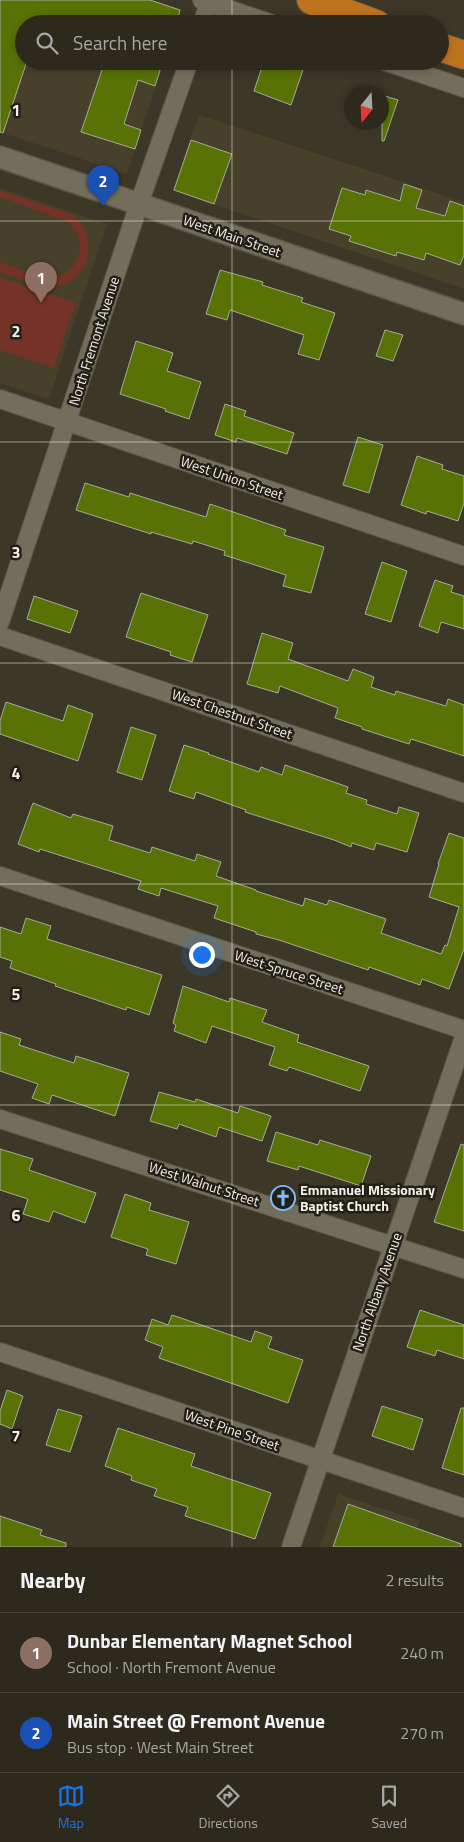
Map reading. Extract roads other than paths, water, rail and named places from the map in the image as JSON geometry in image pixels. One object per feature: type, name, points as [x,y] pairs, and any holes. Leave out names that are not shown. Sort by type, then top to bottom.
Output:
[{"type":"highway","points":[[311,0],[352,15]]},
{"type":"highway","points":[[449,50],[464,56]]},
{"type":"street","points":[[203,15],[205,1],[246,15]]},
{"type":"street","name":"North Fremont Avenue","points":[[0,622],[139,204],[186,70]]},
{"type":"street","points":[[411,70],[464,88]]},
{"type":"street","name":"West Main Street","points":[[0,157],[464,314]]},
{"type":"street","name":"West Union Street","points":[[0,399],[464,556]]},
{"type":"street","name":"West Chestnut Street","points":[[0,636],[464,793]]},
{"type":"street","name":"West Spruce Street","points":[[0,876],[464,1030]]},
{"type":"street","name":"North Albany Avenue","points":[[291,1547],[464,1037]]},
{"type":"street","name":"West Walnut Street","points":[[0,1118],[464,1269]]},
{"type":"street","name":"West Pine Street","points":[[0,1352],[464,1508]]},
{"type":"place","name":"Main Street @ Fremont Avenue","points":[[103,206]]},
{"type":"place","name":"Dunbar Elementary Magnet School","points":[[41,303]]},
{"type":"place","name":"Emmanuel Missionary Baptist Church","points":[[283,1198]]}]
